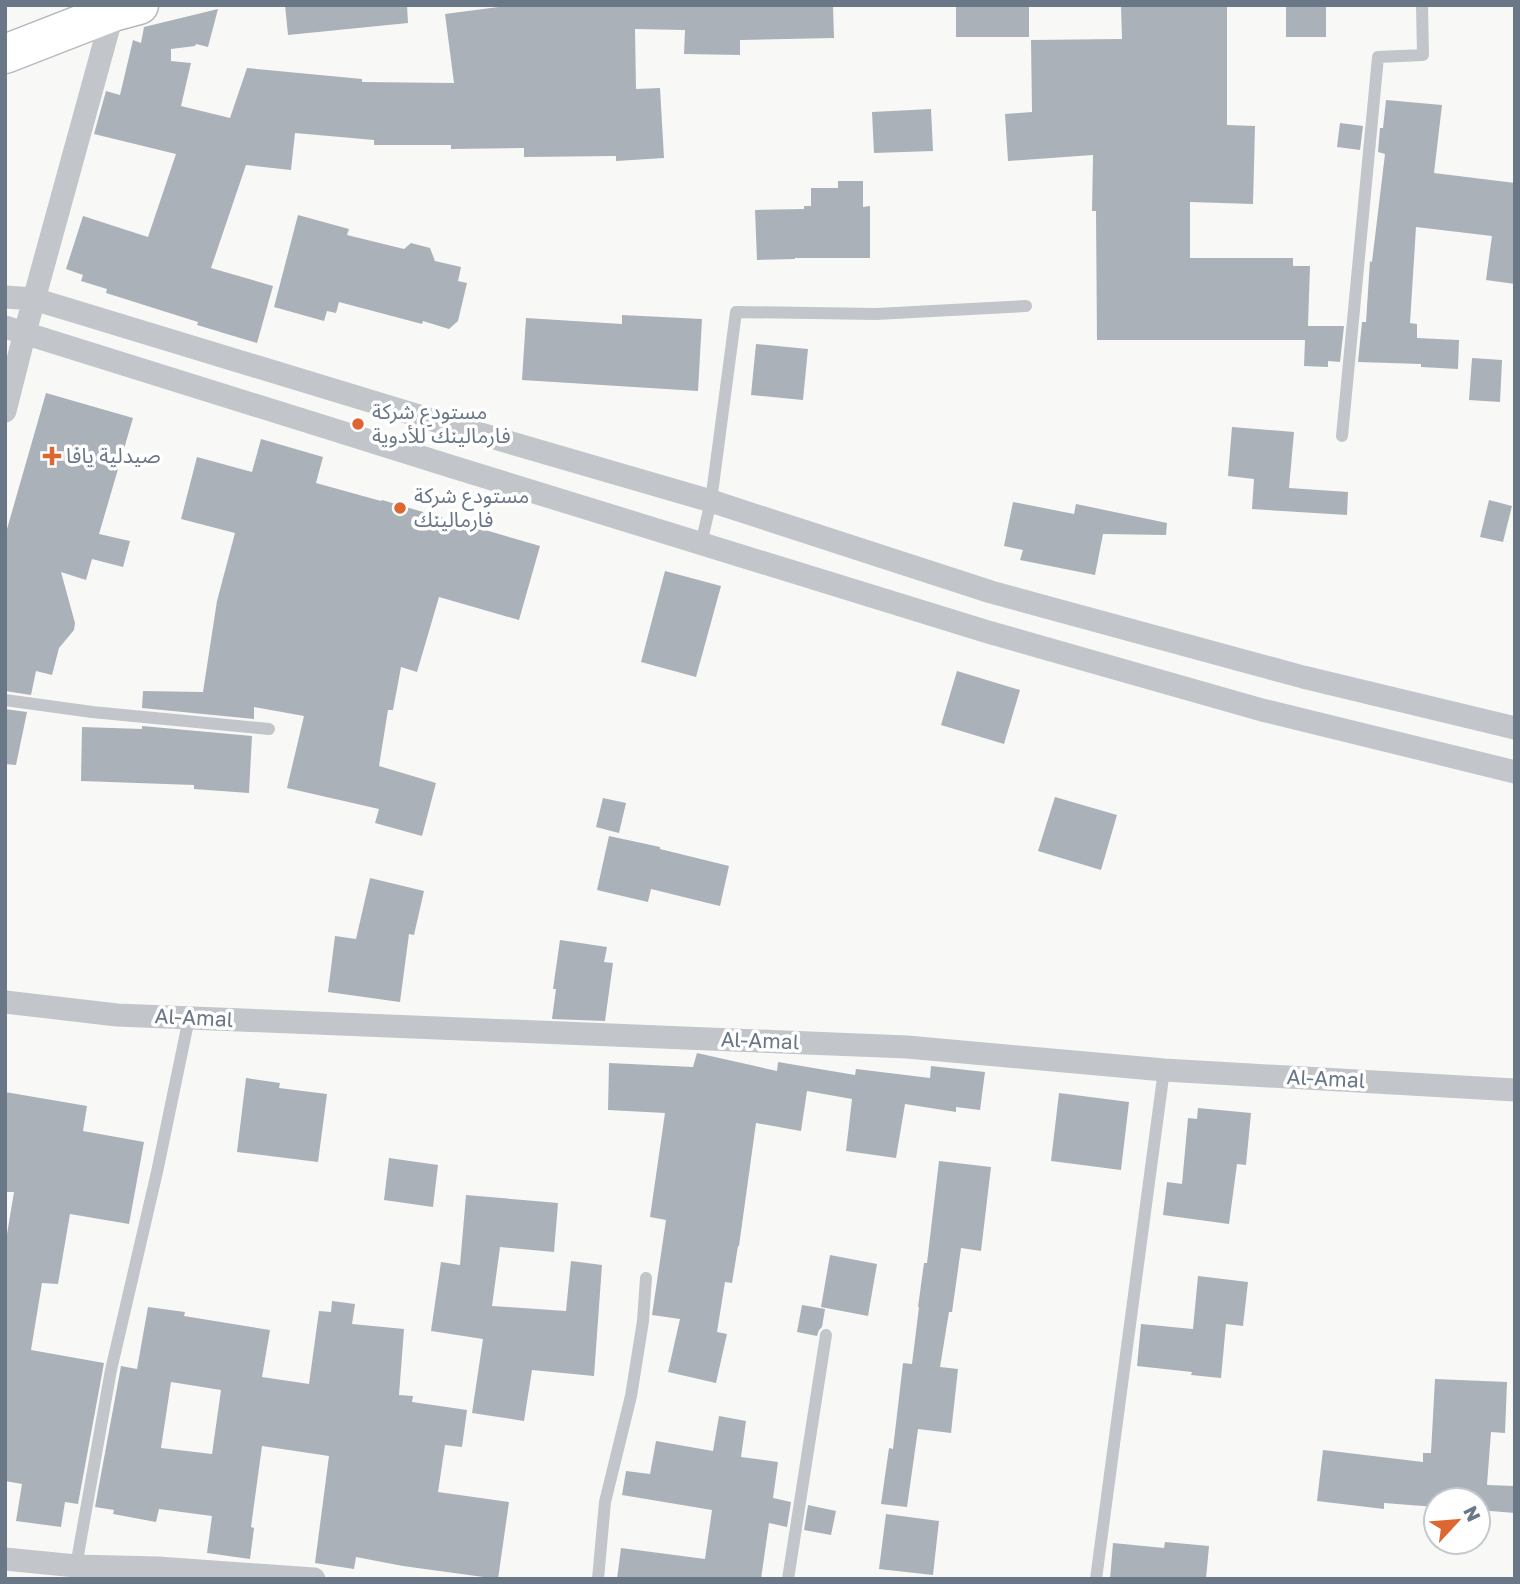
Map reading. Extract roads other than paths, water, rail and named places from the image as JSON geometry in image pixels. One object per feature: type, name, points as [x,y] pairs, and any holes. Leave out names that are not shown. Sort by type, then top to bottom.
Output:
[{"type":"highway","points":[[5,54],[126,9]]},
{"type":"street","points":[[5,411],[15,329],[34,299],[126,9]]},
{"type":"street","points":[[5,297],[34,299],[429,419],[711,500],[1004,595],[1303,677],[1515,728]]},
{"type":"street","points":[[15,329],[988,632],[1262,710],[1515,772]]},
{"type":"street","name":"Al-Amal","points":[[5,1002],[117,1015],[907,1047],[1164,1070],[1515,1090]]},
{"type":"street","points":[[5,1559],[157,1574],[309,1578]]},
{"type":"lane","points":[[1342,436],[1378,57],[1423,55],[1422,5]]},
{"type":"lane","points":[[701,544],[711,500],[736,312],[876,314],[1026,306]]},
{"type":"lane","points":[[5,700],[92,712],[269,729]]},
{"type":"lane","points":[[76,1566],[111,1370],[189,1018]]},
{"type":"lane","points":[[1096,1579],[1164,1070]]},
{"type":"lane","points":[[598,1579],[605,1502],[631,1396],[643,1321],[646,1278]]},
{"type":"lane","points":[[788,1579],[826,1335]]},
{"type":"place","name":"مستودع شركة فارمالينك للأدوية","points":[[358,424]]},
{"type":"place","name":"صيدلية يافا","points":[[52,456]]},
{"type":"place","name":"مستودع شركة فارمالينك","points":[[400,508]]}]
